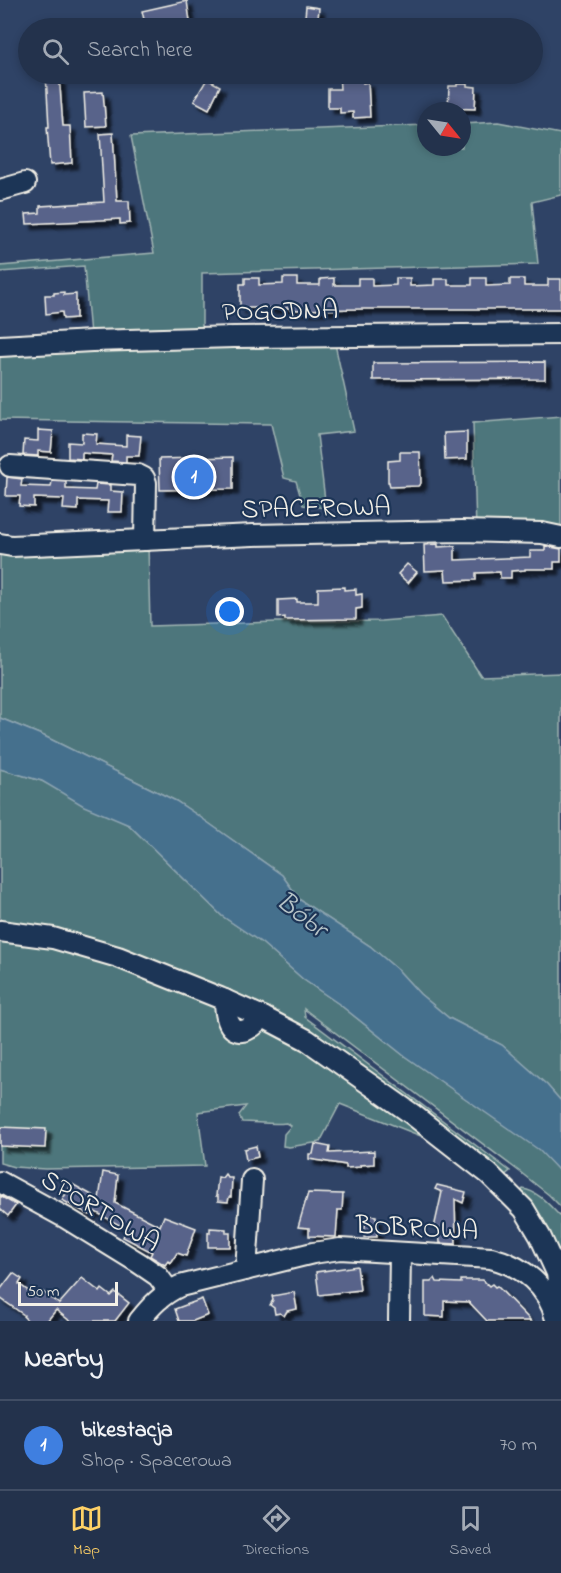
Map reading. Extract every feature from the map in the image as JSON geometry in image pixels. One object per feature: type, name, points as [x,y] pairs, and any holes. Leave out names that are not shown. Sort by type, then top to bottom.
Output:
[{"type":"street","points":[[0,190],[25,183]]},
{"type":"street","name":"POGODNA","points":[[0,346],[234,337],[561,334]]},
{"type":"street","points":[[10,466],[138,475],[144,478],[146,483],[144,540]]},
{"type":"street","name":"SPACEROWA","points":[[0,544],[12,546],[253,535],[462,531],[542,533],[561,537]]},
{"type":"street","points":[[0,931],[53,938],[118,957],[225,1000],[225,1013],[230,1026],[235,1030],[250,1029],[263,1017],[307,1040],[412,1114],[489,1174],[524,1209],[540,1236],[557,1273],[560,1299],[556,1316]]},
{"type":"street","points":[[246,1270],[252,1180]]},
{"type":"street","name":"SPORTOWA","points":[[0,1182],[66,1218],[139,1263],[158,1276],[170,1291]]},
{"type":"street","name":"BOBROWA","points":[[139,1321],[159,1298],[180,1287],[313,1253],[340,1249],[491,1258],[503,1261],[518,1268],[544,1290],[556,1316]]},
{"type":"street","points":[[399,1321],[400,1252]]},
{"type":"green space","points":[[498,122],[561,134],[561,195],[532,202],[538,264],[202,273],[202,343],[335,344],[354,431],[317,435],[326,508],[303,505],[296,481],[284,478],[271,424],[0,420],[0,355],[91,346],[84,266],[0,272],[0,266],[154,253],[131,136],[417,125],[417,156],[471,156],[471,124]]},
{"type":"green space","points":[[561,416],[561,537],[476,531],[473,423]]},
{"type":"green space","points":[[0,538],[148,544],[150,626],[381,621],[442,616],[481,676],[561,673],[561,1101],[547,1085],[502,1045],[449,1018],[370,946],[300,900],[282,875],[200,817],[176,801],[44,736],[0,718]]},
{"type":"green space","points":[[0,769],[42,781],[129,825],[222,916],[262,943],[304,980],[339,1004],[403,1055],[539,1149],[561,1173],[561,1207],[520,1172],[304,1009],[305,1017],[510,1171],[504,1176],[416,1110],[159,966],[0,931]]},
{"type":"green space","points":[[0,939],[49,946],[91,956],[217,1005],[222,1028],[233,1038],[260,1024],[306,1045],[431,1140],[340,1104],[320,1142],[283,1146],[284,1134],[291,1126],[286,1123],[242,1122],[239,1115],[246,1106],[198,1112],[205,1166],[45,1169],[14,1167],[0,1163]]},
{"type":"green space","points":[[523,1189],[539,1196],[561,1217],[561,1270],[521,1192]]},
{"type":"water","name":"Bóbr","points":[[0,718],[44,736],[176,801],[282,875],[300,900],[370,946],[449,1018],[502,1045],[547,1085],[561,1101],[561,1173],[539,1150],[403,1055],[339,1004],[304,980],[262,943],[222,916],[129,825],[84,806],[42,781],[0,769]]},
{"type":"building","points":[[187,1],[190,18],[144,18],[142,11]]},
{"type":"building","points":[[306,6],[319,8],[318,18],[305,18]]},
{"type":"building","points":[[47,84],[60,84],[63,126],[70,126],[72,163],[50,165],[47,127],[49,127]]},
{"type":"building","points":[[204,84],[220,86],[209,109],[194,101]]},
{"type":"building","points":[[340,84],[368,84],[370,117],[353,118],[353,112],[340,113],[340,108],[328,108],[328,89],[340,89]]},
{"type":"building","points":[[457,84],[467,84],[467,86],[476,87],[475,109],[471,109],[471,102],[448,102],[449,86],[457,86]]},
{"type":"building","points":[[103,92],[106,126],[86,127],[84,93]]},
{"type":"building","points":[[113,133],[117,201],[129,201],[130,223],[120,224],[120,219],[27,224],[26,214],[40,213],[40,206],[104,202],[100,134]]},
{"type":"building","points":[[245,278],[259,278],[259,285],[283,284],[283,278],[297,278],[297,285],[320,285],[320,279],[334,278],[334,285],[358,285],[358,278],[372,278],[372,286],[396,285],[396,278],[410,278],[410,286],[434,285],[434,279],[448,279],[448,285],[472,285],[472,278],[486,278],[486,286],[510,285],[510,279],[524,279],[524,286],[548,286],[548,279],[561,279],[561,309],[290,310],[290,308],[240,308],[240,284],[245,284]]},
{"type":"building","points":[[64,292],[64,295],[76,294],[76,318],[63,319],[62,312],[46,314],[45,295]]},
{"type":"building","points":[[545,362],[545,379],[373,380],[373,363]]},
{"type":"building","points":[[38,430],[53,431],[51,452],[38,451],[38,456],[23,455],[24,440],[38,441]]},
{"type":"building","points":[[467,432],[467,459],[445,460],[444,433]]},
{"type":"building","points":[[82,433],[97,434],[96,444],[126,446],[126,435],[141,436],[139,456],[126,456],[126,462],[111,461],[112,455],[82,453],[82,459],[68,458],[68,442],[82,443]]},
{"type":"building","points":[[400,452],[420,452],[421,483],[418,486],[390,487],[388,461],[400,460]]},
{"type":"building","points":[[233,457],[233,489],[160,490],[159,459]]},
{"type":"building","points":[[7,477],[22,479],[21,486],[51,487],[52,481],[66,482],[66,489],[95,490],[96,484],[110,485],[110,491],[123,492],[122,512],[107,512],[108,501],[78,500],[78,510],[63,509],[64,499],[34,498],[34,507],[19,506],[20,496],[6,496]]},
{"type":"building","points":[[438,544],[438,547],[455,546],[455,560],[530,557],[530,551],[545,551],[545,546],[561,549],[561,562],[554,562],[554,569],[511,571],[511,578],[500,578],[500,572],[476,573],[476,580],[446,581],[445,570],[425,571],[424,545]]},
{"type":"building","points":[[407,564],[417,572],[408,583],[398,574]]},
{"type":"building","points":[[344,587],[344,590],[356,589],[356,595],[362,594],[362,608],[356,609],[356,619],[285,620],[285,617],[278,618],[278,600],[297,599],[297,602],[318,602],[318,588]]},
{"type":"building","points":[[0,1127],[46,1129],[45,1148],[0,1146]]},
{"type":"building","points":[[315,1144],[330,1147],[329,1153],[374,1151],[374,1164],[346,1168],[346,1165],[309,1159],[309,1154],[313,1154]]},
{"type":"building","points":[[256,1146],[258,1157],[246,1160],[244,1149]]},
{"type":"building","points":[[103,1172],[118,1175],[115,1203],[160,1226],[164,1216],[196,1228],[186,1256],[177,1253],[171,1263],[168,1261],[165,1265],[150,1256],[152,1252],[123,1237],[127,1229],[92,1210],[90,1215],[62,1200],[72,1184],[99,1199]]},
{"type":"building","points":[[225,1174],[228,1178],[232,1178],[231,1197],[228,1202],[218,1201],[218,1196],[216,1196],[218,1177],[222,1178]]},
{"type":"building","points":[[437,1185],[466,1192],[463,1203],[455,1199],[456,1244],[440,1243],[439,1228],[434,1228],[442,1192],[435,1189]]},
{"type":"building","points":[[308,1193],[343,1194],[342,1210],[338,1210],[336,1237],[309,1236],[309,1228],[298,1227]]},
{"type":"building","points":[[0,1196],[16,1205],[8,1216],[0,1209]]},
{"type":"building","points":[[366,1215],[376,1216],[377,1237],[364,1237]]},
{"type":"building","points":[[210,1228],[226,1229],[226,1233],[230,1233],[230,1247],[208,1247]]},
{"type":"building","points":[[357,1266],[360,1290],[319,1295],[316,1272]]},
{"type":"building","points":[[13,1273],[22,1279],[19,1284],[38,1298],[43,1292],[59,1304],[82,1278],[100,1292],[102,1289],[111,1296],[115,1292],[129,1303],[115,1321],[70,1321],[56,1310],[47,1321],[28,1321],[24,1315],[0,1298],[0,1290]]},
{"type":"building","points":[[435,1278],[437,1282],[461,1283],[461,1280],[483,1280],[489,1286],[492,1284],[497,1286],[531,1321],[487,1321],[469,1302],[444,1301],[444,1317],[425,1316],[425,1282],[431,1282]]},
{"type":"building","points":[[294,1292],[297,1309],[287,1311],[284,1316],[280,1313],[275,1314],[274,1308],[270,1305],[273,1300],[272,1296]]},
{"type":"building","points":[[202,1299],[208,1315],[193,1321],[179,1321],[175,1309]]},
{"type":"place","name":"bikestacja","points":[[194,477]]}]
